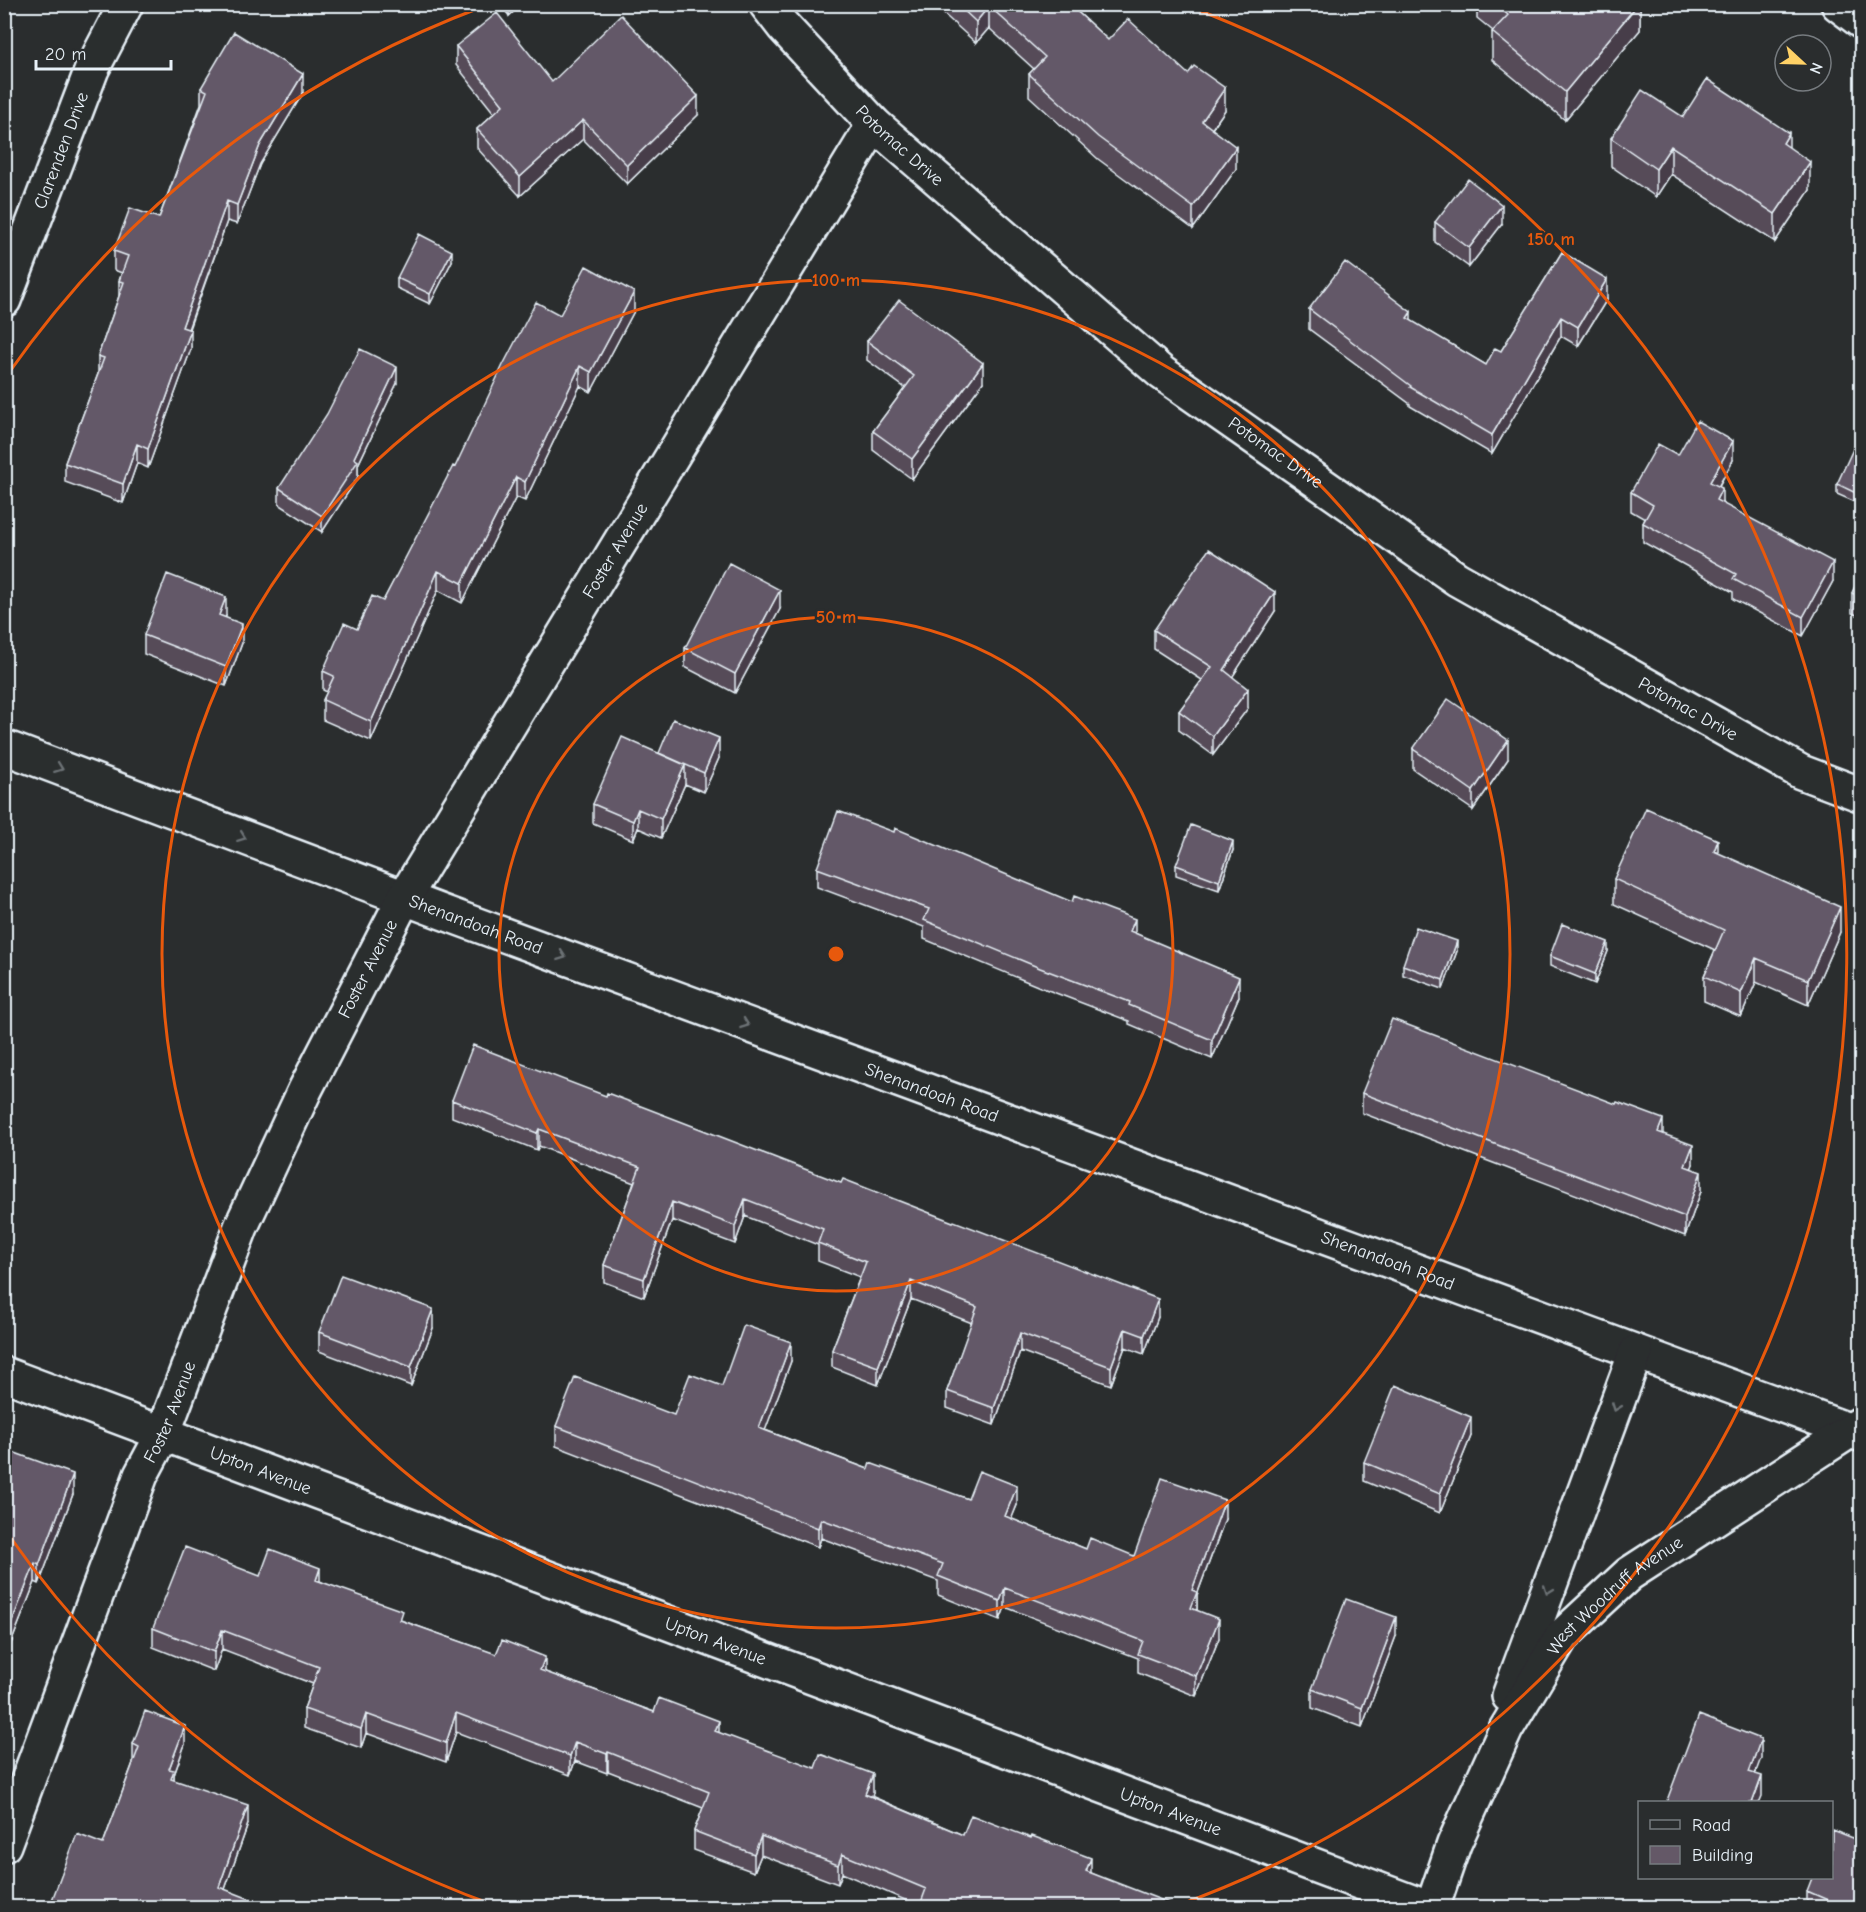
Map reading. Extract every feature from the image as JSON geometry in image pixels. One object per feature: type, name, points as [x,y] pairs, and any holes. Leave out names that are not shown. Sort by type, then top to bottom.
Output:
[{"type":"street","name":"Clarenden Drive","points":[[4,300],[92,69],[126,4]]},
{"type":"street","name":"Potomac Drive","points":[[766,4],[783,26],[874,124],[1162,374],[1457,579],[1801,772],[1862,795]]},
{"type":"street","points":[[1838,4],[1862,22]]},
{"type":"street","name":"Foster Avenue","points":[[4,1845],[141,1475],[163,1434],[241,1227],[305,1090],[404,898],[874,124]]},
{"type":"street","name":"Shenandoah Road","points":[[4,747],[404,898],[1636,1352],[1858,1430]]},
{"type":"street","name":"West Woodruff Avenue","points":[[1430,1908],[1636,1352]]},
{"type":"street","name":"Upton Avenue","points":[[4,1374],[1430,1908]]},
{"type":"street","name":"West Woodruff Avenue","points":[[1454,1844],[1506,1729],[1562,1636],[1629,1574],[1858,1430]]},
{"type":"building","points":[[957,4],[1069,4],[1108,40],[1128,19],[1188,74],[1194,66],[1225,88],[1202,121],[1236,147],[1193,207],[1098,137],[1029,74],[1045,57],[989,6],[976,22]]},
{"type":"building","points":[[1495,4],[1638,4],[1565,92],[1492,32],[1508,15]]},
{"type":"building","points":[[497,13],[552,82],[621,15],[698,96],[627,165],[583,120],[520,177],[477,129],[503,105],[456,46]]},
{"type":"building","points":[[234,32],[303,74],[260,145],[237,205],[227,201],[182,327],[191,330],[148,449],[137,444],[123,484],[65,463],[104,358],[98,356],[124,282],[119,281],[128,256],[114,251],[130,208],[159,218],[207,91],[201,88]]},
{"type":"building","points":[[1707,79],[1789,133],[1783,143],[1810,162],[1775,214],[1671,146],[1656,169],[1611,138],[1642,90],[1683,117]]},
{"type":"building","points":[[1468,179],[1502,205],[1469,248],[1435,222]]},
{"type":"building","points":[[419,234],[452,251],[430,294],[397,278]]},
{"type":"building","points":[[1562,252],[1607,279],[1578,327],[1561,317],[1492,435],[1410,387],[1309,309],[1345,262],[1411,312],[1407,318],[1486,365],[1495,348],[1501,351]]},
{"type":"building","points":[[586,266],[634,292],[591,372],[580,366],[525,482],[516,477],[462,583],[438,571],[371,722],[323,700],[334,676],[323,671],[344,623],[357,629],[372,596],[383,601],[453,466],[455,467],[503,365],[536,302],[560,315]]},
{"type":"building","points":[[899,300],[983,363],[912,459],[873,431],[914,376],[867,341]]},
{"type":"building","points":[[360,349],[397,367],[354,458],[358,461],[322,516],[279,488],[327,414]]},
{"type":"building","points":[[1697,421],[1733,441],[1710,482],[1722,488],[1716,500],[1833,562],[1803,617],[1733,579],[1736,574],[1643,523],[1653,505],[1631,492],[1658,444],[1678,455]]},
{"type":"building","points":[[1854,447],[1862,450],[1862,496],[1837,484]]},
{"type":"building","points":[[1209,549],[1275,592],[1224,670],[1248,689],[1213,736],[1179,711],[1212,667],[1154,630]]},
{"type":"building","points":[[729,563],[780,590],[735,674],[685,648]]},
{"type":"building","points":[[1862,572],[1862,598],[1852,593]]},
{"type":"building","points":[[167,574],[226,597],[219,615],[242,624],[226,667],[144,635]]},
{"type":"building","points":[[1448,699],[1508,740],[1473,791],[1413,749]]},
{"type":"building","points":[[673,719],[719,738],[704,773],[659,753]]},
{"type":"building","points":[[622,737],[685,765],[661,819],[638,809],[633,821],[593,804]]},
{"type":"building","points":[[1646,808],[1718,840],[1714,851],[1840,907],[1808,980],[1756,958],[1741,993],[1704,976],[1724,930],[1614,879]]},
{"type":"building","points":[[838,811],[894,832],[895,828],[1072,902],[1074,896],[1135,919],[1130,931],[1239,977],[1212,1040],[1129,1005],[1130,1002],[924,920],[929,909],[817,868]]},
{"type":"building","points":[[1191,825],[1233,841],[1219,881],[1176,865]]},
{"type":"building","points":[[1562,924],[1608,942],[1595,974],[1550,956]]},
{"type":"building","points":[[1416,927],[1457,941],[1443,980],[1403,965]]},
{"type":"building","points":[[1392,1019],[1616,1104],[1617,1102],[1663,1119],[1658,1132],[1693,1145],[1685,1166],[1701,1172],[1685,1217],[1362,1093]]},
{"type":"building","points":[[473,1045],[606,1096],[607,1093],[841,1183],[843,1179],[1158,1299],[1144,1336],[1125,1329],[1111,1367],[1020,1333],[994,1408],[947,1391],[977,1307],[911,1281],[878,1367],[832,1350],[866,1262],[818,1243],[823,1229],[745,1199],[735,1226],[672,1202],[644,1279],[604,1265],[640,1167],[539,1129],[537,1133],[452,1100]]},
{"type":"building","points":[[341,1275],[433,1309],[411,1367],[319,1332]]},
{"type":"building","points":[[744,1325],[791,1342],[759,1428],[868,1469],[870,1463],[968,1499],[979,1471],[1017,1486],[1005,1516],[1086,1549],[1090,1538],[1134,1556],[1162,1478],[1225,1500],[1192,1590],[1197,1592],[1191,1608],[1219,1619],[1196,1676],[1138,1654],[1143,1641],[1005,1588],[1000,1601],[938,1576],[943,1564],[821,1519],[818,1528],[556,1426],[575,1377],[674,1415],[690,1374],[722,1386]]},
{"type":"building","points":[[1395,1385],[1471,1417],[1440,1494],[1364,1462]]},
{"type":"building","points":[[4,1447],[73,1474],[39,1565],[35,1563],[6,1637],[4,1637]]},
{"type":"building","points":[[185,1547],[260,1576],[270,1549],[320,1568],[316,1580],[403,1611],[400,1620],[496,1654],[502,1640],[545,1657],[540,1670],[654,1712],[659,1698],[719,1721],[715,1731],[815,1768],[820,1754],[873,1774],[865,1794],[963,1835],[971,1815],[1091,1858],[1086,1871],[1169,1903],[1168,1908],[919,1908],[926,1889],[842,1854],[838,1865],[761,1836],[754,1854],[694,1831],[709,1792],[608,1752],[607,1754],[575,1742],[570,1756],[456,1713],[446,1743],[366,1714],[361,1729],[304,1709],[319,1667],[222,1630],[214,1652],[153,1628]]},
{"type":"building","points":[[1346,1599],[1396,1617],[1362,1708],[1312,1689]]},
{"type":"building","points":[[1862,1612],[1862,1632],[1855,1630]]},
{"type":"building","points":[[145,1711],[185,1726],[169,1769],[174,1770],[171,1779],[248,1805],[219,1887],[273,1908],[49,1908],[77,1834],[103,1844],[139,1747],[133,1744]]},
{"type":"building","points":[[1699,1715],[1761,1739],[1749,1772],[1762,1776],[1753,1801],[1667,1801]]},
{"type":"building","points":[[1833,1830],[1862,1842],[1862,1908],[1846,1908],[1807,1891],[1812,1879],[1833,1879]]}]
